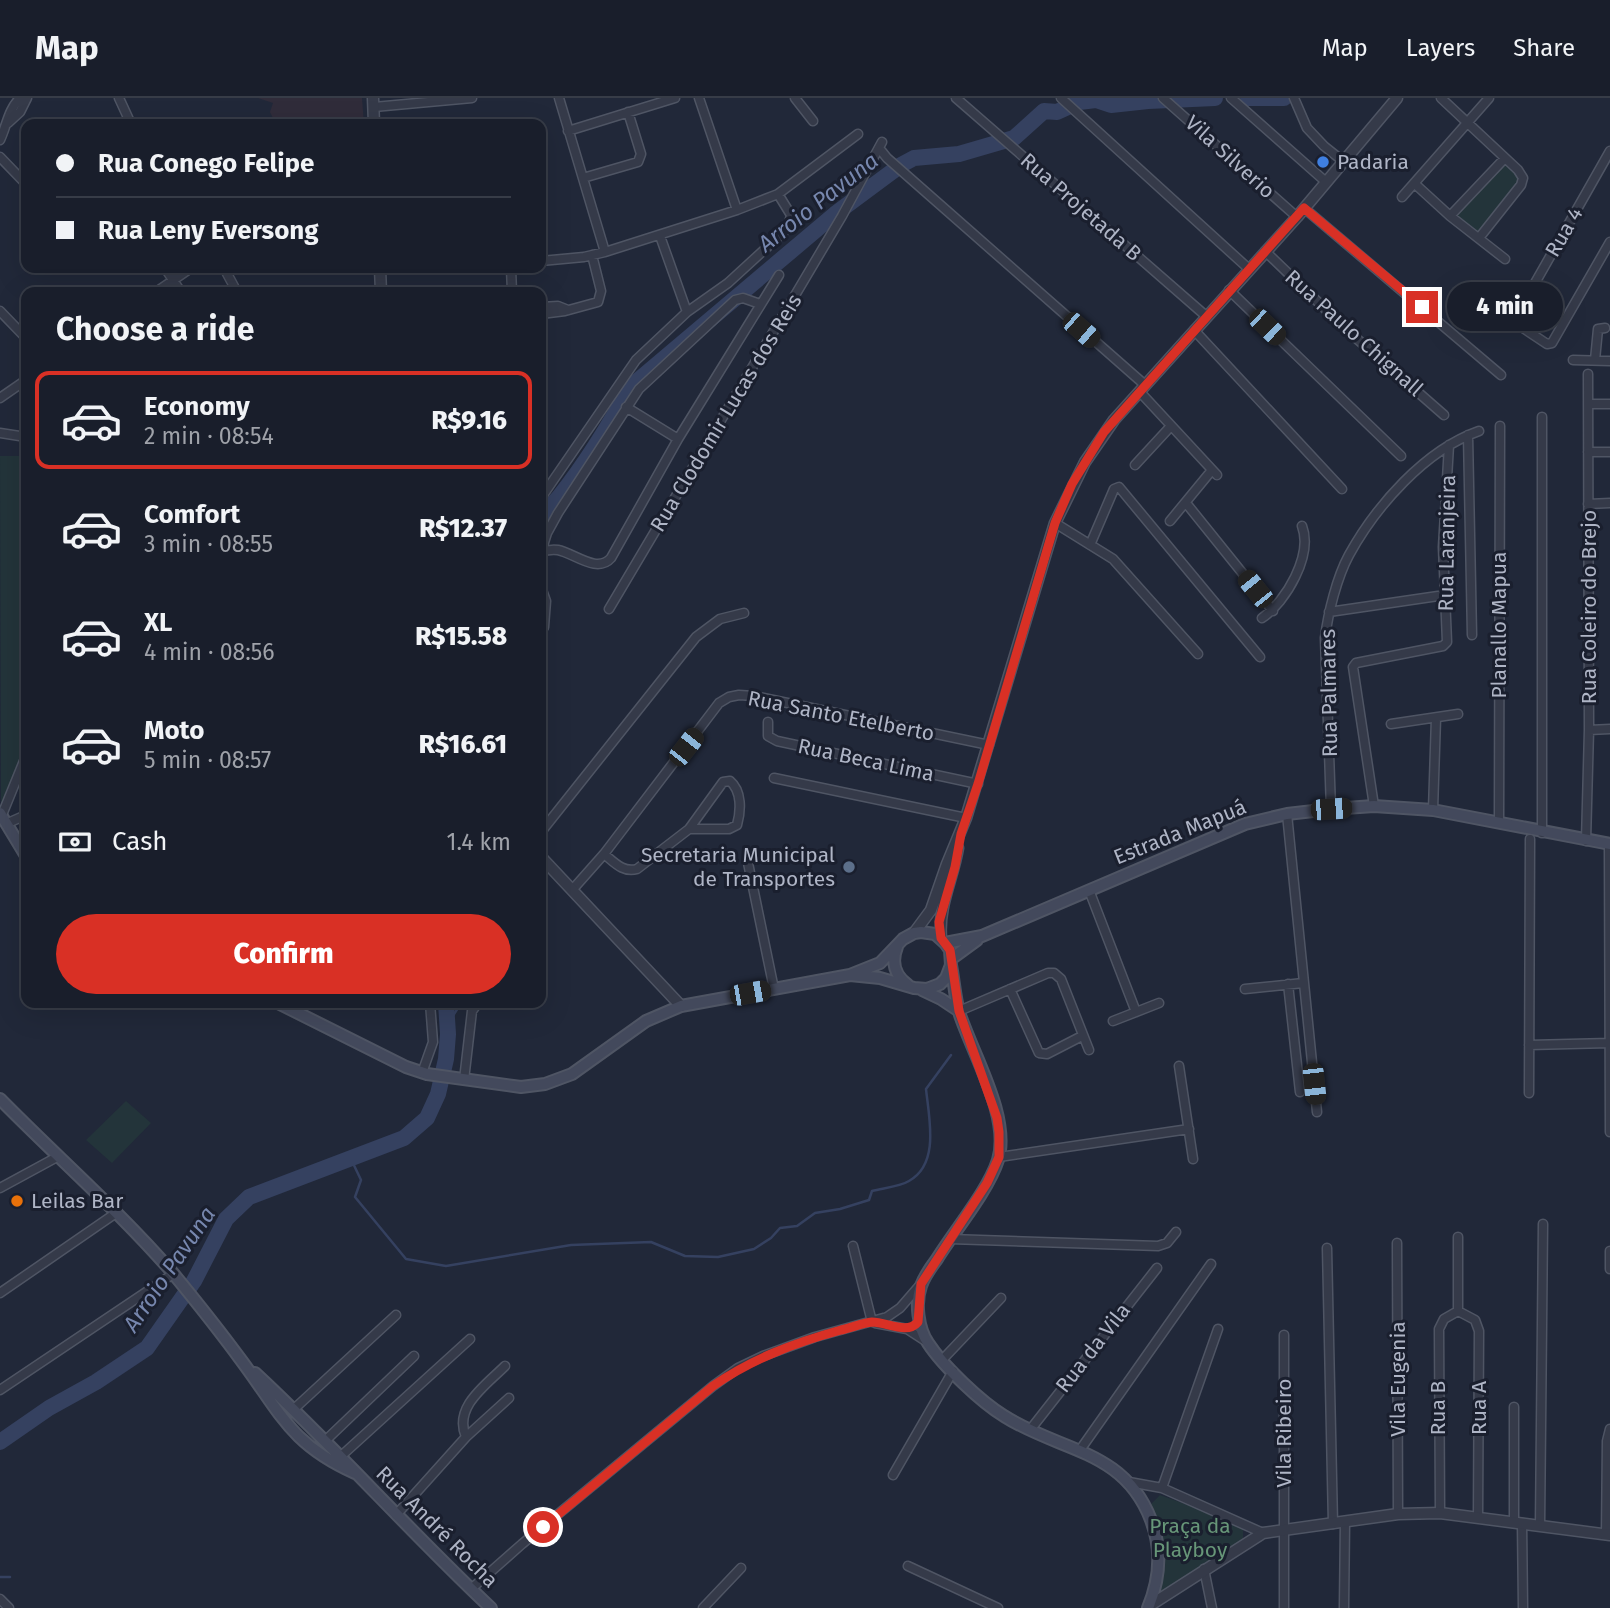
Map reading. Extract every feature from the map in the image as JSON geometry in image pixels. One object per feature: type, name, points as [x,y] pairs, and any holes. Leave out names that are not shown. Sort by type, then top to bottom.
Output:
[{"type":"main road","name":"Estrada Mapuá","points":[[951,962],[982,936],[1233,829],[1287,814],[1374,806],[1433,810],[1609,844]]},
{"type":"main road","points":[[3,817],[21,848]]},
{"type":"main road","points":[[288,1008],[424,1073],[521,1087],[563,1079],[646,1021],[681,1006],[850,975],[880,963],[914,933],[928,932],[943,940],[951,962],[959,1011],[995,1111],[999,1132],[999,1157],[987,1183],[921,1284],[919,1316],[928,1342],[942,1360],[992,1408],[1030,1430],[1111,1466],[1129,1482],[1146,1507],[1158,1547],[1157,1577],[1148,1607]]},
{"type":"main road","name":"Estrada Mapuá","points":[[943,940],[982,936]]},
{"type":"main road","points":[[899,945],[895,952],[895,968],[898,975],[914,988],[940,984],[946,978],[951,962]]},
{"type":"main road","points":[[850,975],[880,978],[914,988],[941,999],[959,1011]]},
{"type":"main road","name":"Rua André Rocha","points":[[0,1099],[116,1213],[174,1275],[241,1360],[288,1428],[323,1457],[355,1473]]},
{"type":"main road","name":"Rua André Rocha","points":[[241,1360],[326,1440],[396,1515],[491,1608]]},
{"type":"street","points":[[0,140],[8,123],[10,110],[20,98]]},
{"type":"street","points":[[8,123],[20,112],[27,98]]},
{"type":"street","points":[[118,98],[128,119]]},
{"type":"street","points":[[373,102],[472,98]]},
{"type":"street","points":[[558,98],[605,252]]},
{"type":"street","points":[[568,131],[675,98]]},
{"type":"street","points":[[699,98],[737,210]]},
{"type":"street","points":[[795,98],[813,121]]},
{"type":"street","name":"Rua Projetada B","points":[[956,98],[1206,316]]},
{"type":"street","points":[[1061,98],[1249,269]]},
{"type":"street","name":"Vila Silverio","points":[[1163,98],[1501,375]]},
{"type":"street","points":[[943,940],[941,912],[955,867],[961,834],[1055,523],[1072,484],[1114,420],[1300,212],[1397,98]]},
{"type":"street","points":[[1441,98],[1518,170],[1523,180],[1479,238]]},
{"type":"street","points":[[1402,197],[1489,98]]},
{"type":"street","points":[[1233,100],[1326,182]]},
{"type":"street","points":[[1295,100],[1307,128],[1343,162]]},
{"type":"street","points":[[583,178],[638,162],[641,154],[628,112]]},
{"type":"street","points":[[546,260],[605,252],[660,236],[778,194],[858,134]]},
{"type":"street","name":"Rua Clodomir Lucas dos Reis","points":[[609,609],[842,216],[881,145],[887,158],[1142,389]]},
{"type":"street","name":"Rua 4","points":[[1610,151],[1518,313],[1517,324],[1547,344],[1554,340],[1610,242]]},
{"type":"street","points":[[0,157],[21,179]]},
{"type":"street","points":[[1450,216],[1505,158]]},
{"type":"street","points":[[1415,184],[1450,216],[1505,259]]},
{"type":"street","points":[[546,491],[636,360],[687,312],[727,283],[788,228],[791,215],[778,194]]},
{"type":"street","points":[[660,236],[687,312]]},
{"type":"street","name":"Rua Paulo Chignall","points":[[1265,251],[1348,331],[1444,415]]},
{"type":"street","points":[[546,313],[598,302],[601,296],[592,255]]},
{"type":"street","points":[[168,273],[178,287]]},
{"type":"street","points":[[164,287],[184,273]]},
{"type":"street","name":"Rua Clodomir Lucas dos Reis","points":[[546,551],[556,550],[591,563],[607,562],[678,439],[779,275]]},
{"type":"street","points":[[1229,290],[1401,456]]},
{"type":"street","points":[[546,536],[626,407],[648,380],[735,300],[743,298],[760,304]]},
{"type":"street","points":[[546,307],[558,306],[569,310]]},
{"type":"street","points":[[0,311],[21,333]]},
{"type":"street","points":[[1595,360],[1598,329],[1605,328]]},
{"type":"street","points":[[1194,330],[1342,489]]},
{"type":"street","points":[[1573,360],[1610,361]]},
{"type":"street","name":"Rua Coleiro do Brejo","points":[[1586,841],[1590,730],[1588,374]]},
{"type":"street","points":[[0,398],[21,383]]},
{"type":"street","points":[[1142,389],[1171,426],[1215,472],[1170,521]]},
{"type":"street","points":[[1588,404],[1610,404]]},
{"type":"street","points":[[626,407],[678,439]]},
{"type":"street","points":[[1542,418],[1542,832]]},
{"type":"street","points":[[1135,465],[1171,426]]},
{"type":"street","name":"Planallo Mapua","points":[[1499,823],[1500,426]]},
{"type":"street","name":"Rua Palmares","points":[[1331,809],[1325,638],[1329,612],[1348,557],[1398,487],[1449,445],[1479,431]]},
{"type":"street","points":[[0,433],[21,436]]},
{"type":"street","points":[[1468,435],[1472,635]]},
{"type":"street","name":"Rua Laranjeira","points":[[1374,806],[1354,665],[1443,646],[1447,642],[1443,547],[1449,445]]},
{"type":"street","points":[[1588,452],[1610,452]]},
{"type":"street","points":[[1090,545],[1114,489],[1119,487],[1260,657]]},
{"type":"street","points":[[1186,503],[1273,611]]},
{"type":"street","points":[[1588,504],[1610,503]]},
{"type":"street","points":[[1055,523],[1120,565],[1198,654]]},
{"type":"street","points":[[1262,618],[1273,611],[1287,593],[1302,556],[1305,534],[1302,526]]},
{"type":"street","points":[[1329,612],[1445,595]]},
{"type":"street","points":[[546,826],[696,637],[720,619],[744,613]]},
{"type":"street","name":"Rua Santo Etelberto","points":[[573,889],[604,854],[719,703],[729,697],[754,696],[989,745]]},
{"type":"street","points":[[1391,724],[1458,714]]},
{"type":"street","points":[[1433,810],[1436,718]]},
{"type":"street","name":"Rua Beca Lima","points":[[768,723],[768,736],[777,741],[978,784]]},
{"type":"street","points":[[1590,730],[1610,729]]},
{"type":"street","points":[[21,769],[3,817],[21,816]]},
{"type":"street","name":"Rua Beca Lima","points":[[774,778],[966,818]]},
{"type":"street","points":[[604,854],[622,869],[632,871],[689,829],[723,782],[730,780],[734,783],[739,804],[737,825],[729,830],[689,829]]},
{"type":"street","points":[[1287,814],[1317,1112]]},
{"type":"street","points":[[914,933],[931,910],[947,863],[961,834]]},
{"type":"street","points":[[1529,1093],[1530,839]]},
{"type":"street","points":[[1609,844],[1610,1132]]},
{"type":"street","points":[[546,862],[681,1006]]},
{"type":"street","points":[[748,863],[774,989]]},
{"type":"street","points":[[1088,890],[1136,1012]]},
{"type":"street","points":[[959,1011],[1048,973],[1057,974],[1089,1050]]},
{"type":"street","points":[[1288,984],[1300,1092]]},
{"type":"street","points":[[1245,989],[1303,984]]},
{"type":"street","points":[[1010,989],[1040,1053],[1047,1054],[1082,1036]]},
{"type":"street","points":[[1113,1021],[1159,1003]]},
{"type":"street","points":[[424,1073],[433,1042],[430,1008]]},
{"type":"street","points":[[462,1080],[474,1008]]},
{"type":"street","points":[[1529,1045],[1610,1043]]},
{"type":"street","points":[[1179,1066],[1193,1158]]},
{"type":"street","points":[[999,1157],[1189,1129]]},
{"type":"street","points":[[0,1188],[57,1157]]},
{"type":"street","points":[[0,1293],[116,1213]]},
{"type":"street","points":[[1540,1526],[1543,1224]]},
{"type":"street","points":[[950,1239],[1157,1245],[1167,1243],[1176,1232]]},
{"type":"street","points":[[1458,1237],[1458,1311]]},
{"type":"street","name":"Vila Eugenia","points":[[1397,1243],[1398,1514]]},
{"type":"street","points":[[853,1246],[872,1322]]},
{"type":"street","points":[[1327,1248],[1333,1524]]},
{"type":"street","points":[[1610,1251],[1610,1269]]},
{"type":"street","points":[[1080,1450],[1211,1264]]},
{"type":"street","name":"Rua da Vila","points":[[1030,1430],[1157,1268]]},
{"type":"street","points":[[0,1390],[174,1275]]},
{"type":"street","points":[[897,1310],[921,1284]]},
{"type":"street","points":[[942,1360],[1001,1298]]},
{"type":"street","points":[[471,1589],[738,1368],[780,1349],[872,1322],[897,1310],[913,1308],[919,1316],[915,1326],[907,1329]]},
{"type":"street","name":"Rua B","points":[[1440,1513],[1439,1329],[1444,1319],[1458,1311]]},
{"type":"street","name":"Rua A","points":[[1458,1311],[1475,1320],[1479,1331],[1478,1517]]},
{"type":"street","points":[[294,1409],[396,1315]]},
{"type":"street","points":[[872,1322],[907,1329],[928,1342]]},
{"type":"street","points":[[1162,1488],[1218,1329]]},
{"type":"street","name":"Vila Ribeiro","points":[[1284,1335],[1284,1608]]},
{"type":"street","points":[[341,1457],[470,1339]]},
{"type":"street","points":[[326,1440],[414,1356]]},
{"type":"street","points":[[466,1437],[462,1421],[467,1408],[473,1398],[506,1366]]},
{"type":"street","points":[[893,1475],[953,1371]]},
{"type":"street","points":[[396,1515],[466,1437],[509,1398]]},
{"type":"street","points":[[1514,1406],[1523,1608]]},
{"type":"street","points":[[1148,1607],[1263,1533],[1398,1514],[1440,1513],[1608,1535],[1607,1441],[1610,1429]]},
{"type":"street","points":[[1129,1482],[1162,1488],[1263,1533]]},
{"type":"street","points":[[1344,1608],[1345,1522]]},
{"type":"street","points":[[908,1566],[998,1608]]},
{"type":"street","points":[[703,1608],[741,1568]]},
{"type":"street","points":[[1204,1569],[1212,1608]]},
{"type":"street","points":[[0,1599],[9,1608]]},
{"type":"shaded area","points":[[258,98],[362,98],[364,119],[274,119],[270,112],[273,103]]},
{"type":"green space","points":[[1505,158],[1523,178],[1479,238],[1450,216]]},
{"type":"green space","points":[[0,456],[21,456],[21,768],[1,809]]},
{"type":"green space","points":[[126,1101],[151,1123],[112,1163],[86,1140]]},
{"type":"green space","name":"Praça da Playboy","points":[[1160,1495],[1243,1525],[1243,1539],[1154,1599],[1160,1572],[1147,1508]]},
{"type":"waterway","name":"Arroio Pavuna","points":[[546,511],[588,457],[630,387],[835,214],[901,165],[914,158],[959,154],[1014,138],[1044,111],[1057,112],[1079,102],[1096,100],[1111,105],[1215,98]]},
{"type":"waterway","name":"Arroio Pavuna","points":[[1248,98],[1284,98]]},
{"type":"waterway","name":"Arroio Pavuna","points":[[0,1442],[49,1408],[96,1382],[147,1348],[194,1281],[226,1219],[249,1197],[404,1138],[427,1118],[438,1094],[446,1059],[446,1008]]},
{"type":"waterway","points":[[448,1034],[451,1019],[458,1008]]},
{"type":"waterway","points":[[351,1159],[361,1180],[355,1197],[406,1259],[446,1266],[571,1245],[651,1242],[685,1256],[718,1257],[754,1249],[771,1238],[780,1228],[797,1226],[815,1213],[869,1200],[872,1191],[905,1183],[919,1173],[929,1152],[930,1126],[926,1089],[951,1055]]},
{"type":"waterway","points":[[0,1577],[10,1577]]},
{"type":"place","name":"Padaria","points":[[1323,162]]},
{"type":"place","name":"Secretaria Municipal de Transportes","points":[[849,867]]},
{"type":"place","name":"Leilas Bar","points":[[17,1201]]},
{"type":"route","points":[[543,1527],[738,1368],[780,1349],[872,1322],[907,1329],[918,1322],[921,1284],[987,1183],[999,1157],[1000,1143],[993,1104],[959,1011],[950,950],[941,938],[941,912],[955,867],[961,834],[1055,523],[1072,484],[1104,432],[1304,208],[1422,307]]}]
